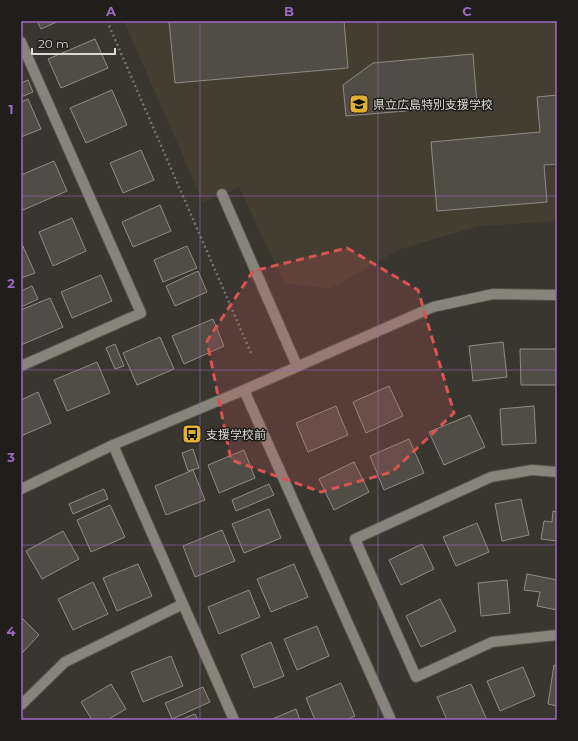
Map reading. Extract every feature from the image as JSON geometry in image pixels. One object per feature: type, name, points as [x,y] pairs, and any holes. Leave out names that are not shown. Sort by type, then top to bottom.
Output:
[{"type":"street","points":[[21,42],[141,313],[21,366]]},
{"type":"street","points":[[222,194],[297,366]]},
{"type":"street","points":[[21,489],[113,445],[433,308],[493,294],[557,295]]},
{"type":"street","points":[[244,390],[391,720]]},
{"type":"street","points":[[113,445],[234,720]]},
{"type":"street","points":[[557,472],[532,470],[490,477],[355,539],[416,677],[492,642],[554,634],[557,635]]},
{"type":"street","points":[[21,705],[65,662],[183,604]]},
{"type":"path","points":[[106,21],[251,353]]},
{"type":"highlighted area","points":[[347,248],[418,290],[454,413],[392,472],[321,492],[231,460],[207,341],[253,271]]},
{"type":"shaded area","name":"県立広島特別支援学校","points":[[124,21],[557,21],[557,221],[479,226],[400,249],[330,289],[284,283],[239,187],[203,202]]},
{"type":"building","points":[[37,21],[59,21],[41,29]]},
{"type":"building","points":[[169,21],[344,21],[348,68],[175,83]]},
{"type":"building","points":[[95,39],[108,68],[61,88],[48,59]]},
{"type":"building","points":[[473,54],[477,105],[346,116],[343,85],[373,63]]},
{"type":"building","points":[[28,80],[33,92],[21,97],[21,83]]},
{"type":"building","points":[[112,90],[127,125],[86,143],[70,108]]},
{"type":"building","points":[[557,95],[557,164],[544,165],[547,202],[437,211],[431,142],[540,132],[537,97]]},
{"type":"building","points":[[28,99],[41,129],[21,137],[21,102]]},
{"type":"building","points":[[141,150],[154,180],[123,193],[110,163]]},
{"type":"building","points":[[54,161],[67,191],[23,210],[21,206],[21,175]]},
{"type":"building","points":[[160,205],[171,231],[133,247],[122,222]]},
{"type":"building","points":[[72,218],[86,251],[53,266],[39,232]]},
{"type":"building","points":[[21,242],[35,273],[21,278]]},
{"type":"building","points":[[187,246],[197,268],[163,282],[154,260]]},
{"type":"building","points":[[198,271],[207,292],[175,306],[166,286]]},
{"type":"building","points":[[101,275],[112,301],[72,318],[61,292]]},
{"type":"building","points":[[32,286],[38,299],[21,307],[21,291]]},
{"type":"building","points":[[50,298],[63,327],[21,345],[21,310]]},
{"type":"building","points":[[213,319],[224,346],[184,364],[172,336]]},
{"type":"building","points":[[160,337],[174,369],[137,385],[123,353]]},
{"type":"building","points":[[503,342],[507,377],[473,381],[469,346]]},
{"type":"building","points":[[115,344],[124,366],[115,369],[106,348]]},
{"type":"building","points":[[520,349],[557,349],[557,385],[521,385]]},
{"type":"building","points":[[97,362],[110,393],[67,411],[54,380]]},
{"type":"building","points":[[389,386],[403,416],[366,433],[353,402]]},
{"type":"building","points":[[38,392],[51,423],[21,436],[21,400]]},
{"type":"building","points":[[336,406],[348,435],[308,452],[296,423]]},
{"type":"building","points":[[534,406],[536,443],[502,445],[500,409]]},
{"type":"building","points":[[470,415],[485,447],[444,465],[429,432]]},
{"type":"building","points":[[409,439],[424,473],[384,490],[370,456]]},
{"type":"building","points":[[193,449],[199,468],[188,471],[182,453]]},
{"type":"building","points":[[244,450],[255,478],[219,493],[208,465]]},
{"type":"building","points":[[354,462],[369,492],[334,510],[319,479]]},
{"type":"building","points":[[193,470],[205,500],[166,515],[155,486]]},
{"type":"building","points":[[269,484],[274,495],[236,511],[232,500]]},
{"type":"building","points":[[104,489],[108,499],[73,514],[69,504]]},
{"type":"building","points":[[521,499],[529,535],[502,541],[495,504]]},
{"type":"building","points":[[110,505],[125,537],[91,552],[77,520]]},
{"type":"building","points":[[269,509],[281,538],[244,553],[232,524]]},
{"type":"building","points":[[553,511],[557,512],[557,541],[541,539],[544,521],[552,522]]},
{"type":"building","points":[[477,523],[489,552],[456,566],[443,537]]},
{"type":"building","points":[[222,530],[235,561],[195,577],[183,546]]},
{"type":"building","points":[[63,531],[79,559],[42,579],[26,551]]},
{"type":"building","points":[[422,544],[434,569],[401,585],[389,560]]},
{"type":"building","points":[[138,564],[152,596],[117,611],[103,578]]},
{"type":"building","points":[[294,564],[308,597],[271,612],[257,579]]},
{"type":"building","points":[[527,574],[557,580],[557,610],[537,606],[540,592],[524,590]]},
{"type":"building","points":[[507,580],[510,613],[481,616],[478,583]]},
{"type":"building","points":[[93,582],[108,614],[73,630],[58,599]]},
{"type":"building","points":[[249,590],[260,617],[219,634],[208,607]]},
{"type":"building","points":[[440,599],[456,631],[421,647],[406,616]]},
{"type":"building","points":[[21,617],[39,635],[21,654]]},
{"type":"building","points":[[317,626],[329,656],[297,670],[284,639]]},
{"type":"building","points":[[271,642],[284,676],[254,688],[241,655]]},
{"type":"building","points":[[171,656],[183,686],[143,702],[131,672]]},
{"type":"building","points":[[554,665],[557,666],[557,706],[548,704]]},
{"type":"building","points":[[523,667],[535,696],[500,711],[487,681]]},
{"type":"building","points":[[341,683],[355,716],[346,720],[315,720],[306,698]]},
{"type":"building","points":[[111,684],[126,709],[107,720],[92,720],[81,702]]},
{"type":"building","points":[[471,684],[487,720],[447,720],[437,697]]},
{"type":"building","points":[[203,687],[210,702],[172,719],[165,703]]},
{"type":"building","points":[[296,709],[300,720],[270,720]]},
{"type":"building","points":[[195,714],[198,720],[180,720]]},
{"type":"place","name":"県立広島特別支援学校","points":[[359,104]]},
{"type":"place","name":"支援学校前","points":[[192,434]]}]
